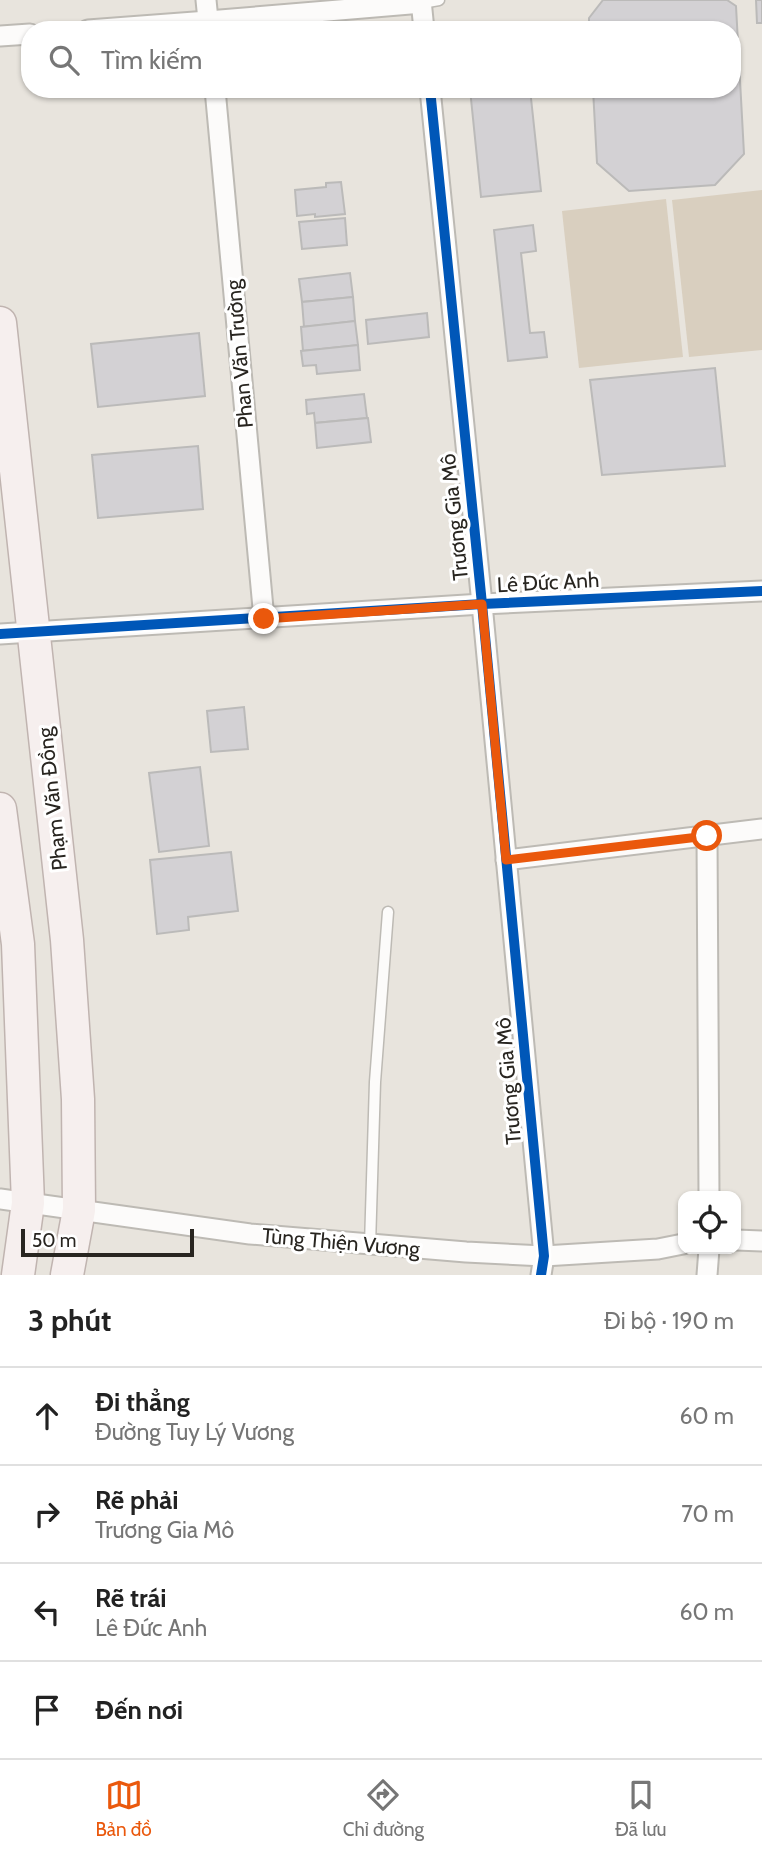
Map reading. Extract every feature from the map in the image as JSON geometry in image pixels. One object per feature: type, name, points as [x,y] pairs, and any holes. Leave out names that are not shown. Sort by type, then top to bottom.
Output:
[{"type":"main road","name":"Phạm Văn Đồng","points":[[0,323],[67,940],[78,1099],[79,1210],[68,1275]]},
{"type":"main road","points":[[1,818],[9,945],[18,1275]]},
{"type":"street","points":[[206,0],[208,21]]},
{"type":"street","points":[[253,21],[427,1],[425,21]]},
{"type":"street","points":[[0,36],[21,35]]},
{"type":"street","name":"Phan Văn Trường","points":[[216,98],[264,619]]},
{"type":"street","name":"Trương Gia Mô","points":[[431,98],[482,604],[542,1266]]},
{"type":"street","name":"Lê Đức Anh","points":[[0,634],[482,604],[762,591]]},
{"type":"street","points":[[506,860],[762,829]]},
{"type":"street","points":[[707,836],[709,1191]]},
{"type":"street","name":"Tùng Thiện Vương","points":[[14,1201],[250,1234],[370,1245],[542,1266],[678,1245]]},
{"type":"street","points":[[741,1240],[762,1241]]},
{"type":"street","points":[[707,1275],[709,1254]]},
{"type":"lane","points":[[370,1245],[376,1082],[388,912]]},
{"type":"shaded area","points":[[762,190],[762,350],[689,357],[672,200]]},
{"type":"shaded area","points":[[666,199],[683,357],[579,368],[562,211]]},
{"type":"building","points":[[603,0],[727,0],[736,6],[737,21],[589,21]]},
{"type":"building","points":[[756,0],[762,0],[762,23],[757,23]]},
{"type":"building","points":[[471,98],[531,98],[541,191],[481,197]]},
{"type":"building","points":[[593,98],[741,98],[744,154],[715,185],[629,191],[597,163]]},
{"type":"building","points":[[341,182],[345,214],[297,216],[295,190],[326,187],[326,183]]},
{"type":"building","points":[[345,218],[347,245],[302,249],[299,222]]},
{"type":"building","points":[[533,225],[536,251],[521,253],[530,333],[544,332],[547,357],[508,361],[494,230]]},
{"type":"building","points":[[350,273],[353,297],[302,302],[299,279]]},
{"type":"building","points":[[353,297],[355,321],[304,327],[302,302]]},
{"type":"building","points":[[427,313],[429,337],[368,344],[366,320]]},
{"type":"building","points":[[355,321],[358,345],[303,351],[301,327]]},
{"type":"building","points":[[199,333],[205,396],[98,407],[91,344]]},
{"type":"building","points":[[358,345],[360,370],[317,374],[316,365],[303,366],[301,351]]},
{"type":"building","points":[[715,368],[725,466],[602,475],[590,380]]},
{"type":"building","points":[[364,394],[367,418],[315,423],[314,413],[307,414],[306,400]]},
{"type":"building","points":[[368,418],[371,442],[317,448],[315,423]]},
{"type":"building","points":[[198,446],[203,509],[98,518],[92,455]]},
{"type":"building","points":[[244,707],[248,749],[211,752],[207,711]]},
{"type":"building","points":[[200,767],[209,846],[159,852],[149,773]]},
{"type":"building","points":[[231,852],[238,911],[188,917],[189,930],[157,934],[150,860]]},
{"type":"cycle path","points":[[431,98],[544,1256],[541,1275]]},
{"type":"cycle path","points":[[0,634],[482,604],[762,591]]},
{"type":"route","points":[[264,619],[482,604],[506,860],[707,836]]}]
